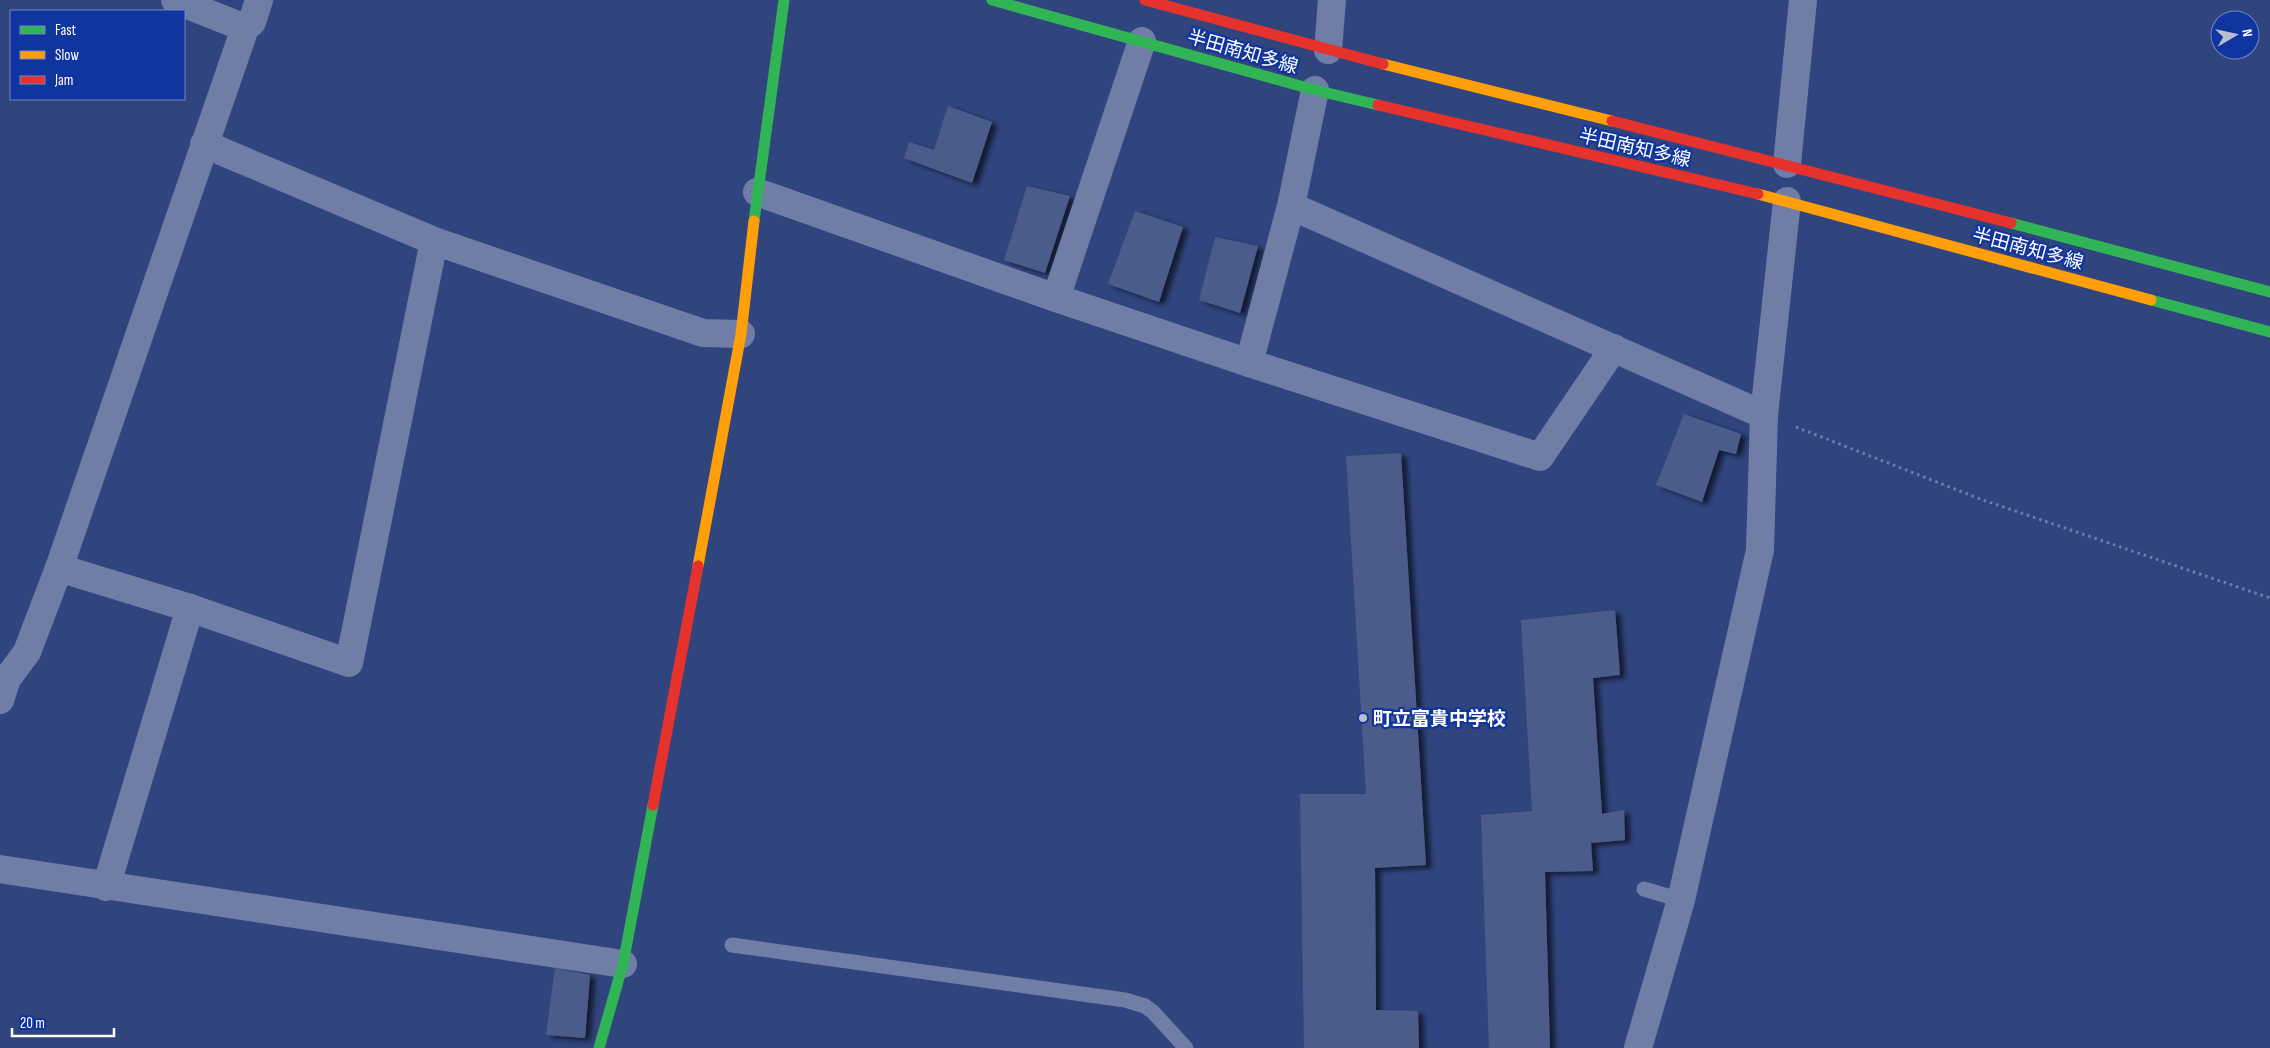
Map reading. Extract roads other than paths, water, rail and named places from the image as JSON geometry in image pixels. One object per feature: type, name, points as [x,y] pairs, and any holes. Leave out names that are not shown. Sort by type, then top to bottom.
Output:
[{"type":"main road","points":[[599,1048],[623,964],[741,334],[757,192],[784,0]]},
{"type":"main road","name":"半田南知多線","points":[[992,0],[1315,90],[1787,201],[2270,332]]},
{"type":"main road","name":"半田南知多線","points":[[1145,0],[1328,50],[1787,164],[2270,292]]},
{"type":"street","points":[[175,0],[245,28]]},
{"type":"street","points":[[0,700],[7,679],[27,652],[59,568],[204,144],[245,28],[252,22],[258,0]]},
{"type":"street","points":[[1328,50],[1332,0]]},
{"type":"street","points":[[1787,164],[1803,0]]},
{"type":"street","points":[[1056,298],[1142,41]]},
{"type":"street","points":[[1249,363],[1292,206],[1315,90]]},
{"type":"street","points":[[204,144],[434,241],[703,334],[741,334]]},
{"type":"street","points":[[757,192],[1056,298],[1249,363],[1540,457],[1614,348]]},
{"type":"street","points":[[1638,1048],[1681,900],[1760,550],[1764,415],[1787,201]]},
{"type":"street","points":[[1292,206],[1764,415]]},
{"type":"street","points":[[59,568],[190,608],[349,663],[434,241]]},
{"type":"street","points":[[106,887],[190,608]]},
{"type":"street","points":[[0,869],[106,887],[623,964]]},
{"type":"lane","points":[[1644,889],[1681,900]]},
{"type":"lane","points":[[732,945],[1125,1000],[1145,1006],[1153,1012],[1186,1048]]},
{"type":"place","name":"町立富貴中学校","points":[[1363,718]]}]
